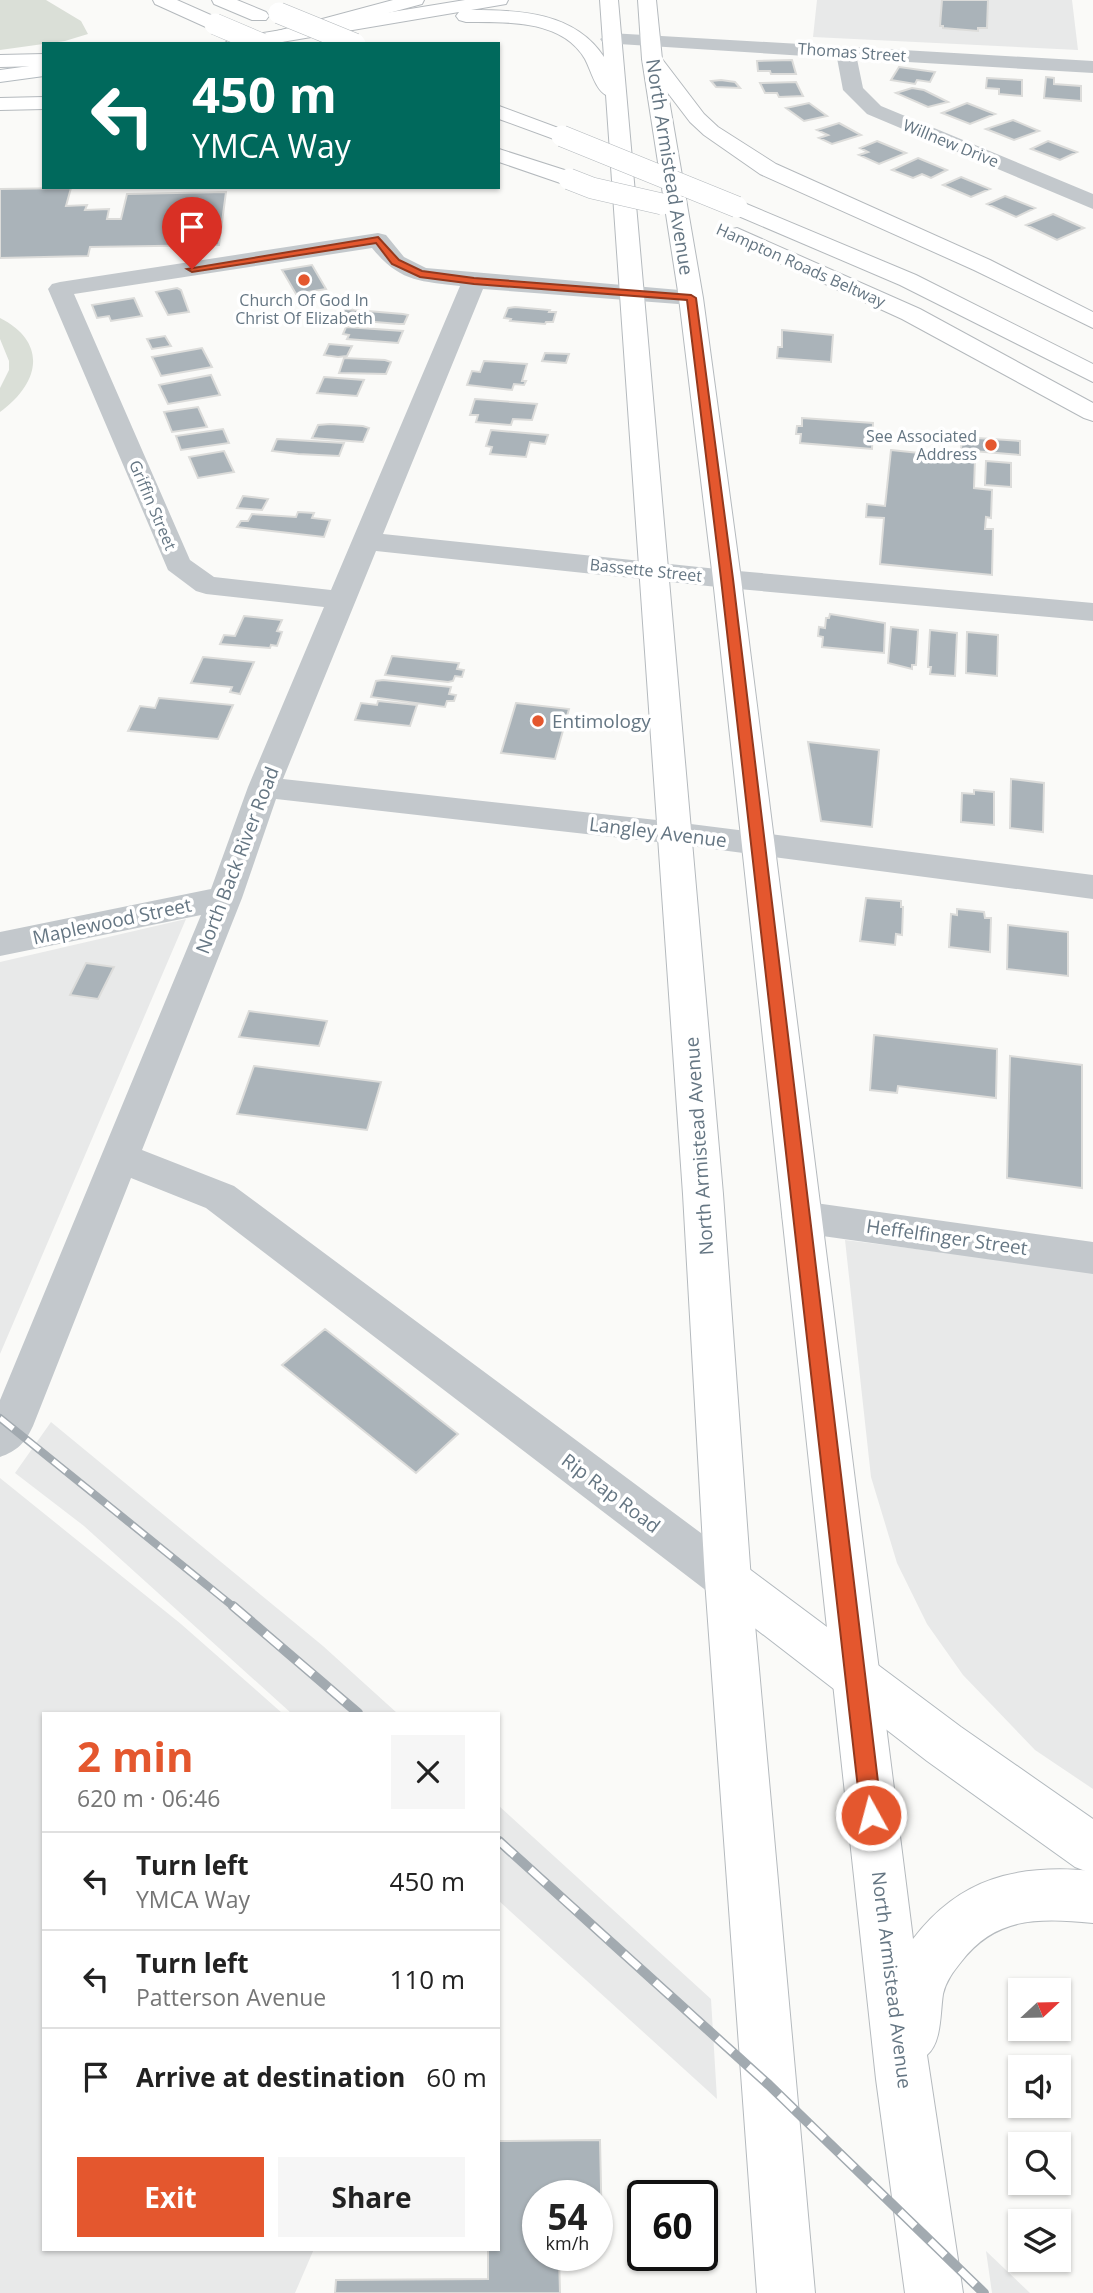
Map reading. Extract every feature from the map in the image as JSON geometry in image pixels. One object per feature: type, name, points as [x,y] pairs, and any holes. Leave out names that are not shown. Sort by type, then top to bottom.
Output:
[{"type":"main road","points":[[162,0],[215,24],[269,40],[415,0]]},
{"type":"main road","points":[[220,0],[321,42]]},
{"type":"main road","points":[[247,0],[350,42]]},
{"type":"main road","points":[[251,42],[499,0]]},
{"type":"main road","name":"North Armistead Avenue","points":[[609,0],[703,1194],[728,1580],[786,2293]]},
{"type":"main road","name":"North Armistead Avenue","points":[[647,0],[651,50],[691,298],[727,579],[903,2079],[934,2293]]},
{"type":"main road","points":[[394,18],[508,17],[558,28],[590,50],[616,100]]},
{"type":"main road","points":[[651,50],[697,118],[710,131],[746,156],[768,169],[982,265],[1093,321]]},
{"type":"main road","points":[[0,61],[42,60]]},
{"type":"main road","points":[[0,76],[42,71]]},
{"type":"main road","points":[[0,104],[42,103]]},
{"type":"main road","name":"Hampton Roads Beltway","points":[[500,112],[737,207],[908,280],[1093,374]]},
{"type":"main road","points":[[500,139],[568,173]]},
{"type":"main road","points":[[500,155],[568,173]]},
{"type":"main road","name":"Hampton Roads Beltway","points":[[568,173],[592,188],[662,204],[737,234],[911,314],[1093,413]]},
{"type":"main road","name":"Rip Rap Road","points":[[728,1580],[944,1744],[1093,1849]]},
{"type":"main road","points":[[903,2079],[921,1975],[944,1939],[974,1913],[1000,1900],[1031,1894],[1068,1894],[1093,1898]]},
{"type":"street","name":"Thomas Street","points":[[610,39],[651,50],[845,51],[1093,67]]},
{"type":"street","name":"Willnew Drive","points":[[845,51],[853,90],[874,110],[1093,202]]},
{"type":"street","name":"Griffin Street","points":[[342,600],[206,584],[178,564],[60,289],[378,240],[396,262],[420,274],[474,281]]},
{"type":"street","points":[[474,281],[691,298]]},
{"type":"street","name":"North Back River Road","points":[[0,1438],[11,1426],[225,898],[264,787],[474,281]]},
{"type":"street","name":"Bassette Street","points":[[366,541],[727,579],[1093,612]]},
{"type":"street","name":"Langley Avenue","points":[[264,787],[675,833],[1093,887]]},
{"type":"street","name":"Maplewood Street","points":[[0,944],[225,898]]},
{"type":"street","name":"Rip Rap Road","points":[[120,1157],[220,1197],[728,1580]]},
{"type":"street","name":"Heffelfinger Street","points":[[801,1217],[1093,1258]]},
{"type":"shaded area","points":[[0,0],[46,0],[81,21],[88,34],[65,41],[42,42],[42,44],[0,50]]},
{"type":"shaded area","points":[[817,0],[1072,0],[1078,50],[813,37]]},
{"type":"shaded area","points":[[0,318],[16,328],[26,339],[32,351],[33,364],[23,389],[0,412],[0,388],[9,370],[9,361],[0,339]]},
{"type":"shaded area","points":[[186,919],[0,1354],[0,962]]},
{"type":"shaded area","points":[[845,1240],[1093,1271],[1093,1789],[1035,1750],[963,1675],[927,1624],[897,1563],[871,1477]]},
{"type":"shaded area","points":[[51,1422],[323,1646],[396,1712],[290,1712],[84,1526],[15,1473]]},
{"type":"shaded area","points":[[0,1478],[181,1624],[281,1712],[42,1712],[42,2251],[313,2251],[295,2293],[0,2293]]},
{"type":"shaded area","points":[[500,1807],[711,1999],[717,2099],[500,1902]]},
{"type":"shaded area","points":[[986,2251],[1030,2293],[992,2293]]},
{"type":"building","points":[[942,0],[988,0],[987,28],[978,28],[978,31],[943,28],[940,26]]},
{"type":"building","points":[[792,60],[796,74],[758,71],[757,61]]},
{"type":"building","points":[[899,67],[935,72],[930,82],[917,80],[915,84],[891,80]]},
{"type":"building","points":[[1046,77],[1054,78],[1054,84],[1081,86],[1081,101],[1044,98]]},
{"type":"building","points":[[987,78],[1022,80],[1022,96],[999,94],[999,89],[986,88]]},
{"type":"building","points":[[711,81],[735,82],[740,88],[716,87]]},
{"type":"building","points":[[796,82],[803,96],[779,97],[777,93],[765,93],[760,83]]},
{"type":"building","points":[[912,88],[924,90],[948,102],[928,107],[896,93]]},
{"type":"building","points":[[809,103],[827,116],[804,121],[786,108]]},
{"type":"building","points":[[967,103],[995,114],[970,124],[942,113]]},
{"type":"building","points":[[1013,120],[1039,131],[1014,140],[986,129]]},
{"type":"building","points":[[839,123],[861,135],[832,144],[819,138],[828,135],[817,130]]},
{"type":"building","points":[[877,141],[906,153],[879,164],[859,155],[868,152],[860,148]]},
{"type":"building","points":[[1048,141],[1077,152],[1060,160],[1031,149]]},
{"type":"building","points":[[918,158],[947,170],[931,178],[922,174],[913,178],[892,170]]},
{"type":"building","points":[[961,177],[990,189],[971,197],[943,185]]},
{"type":"building","points":[[0,189],[71,189],[66,206],[87,205],[85,210],[109,209],[107,219],[121,219],[127,194],[226,192],[219,245],[90,247],[88,256],[0,258]]},
{"type":"building","points":[[1005,196],[1035,208],[1016,217],[987,204]]},
{"type":"building","points":[[1053,214],[1084,228],[1057,240],[1026,225]]},
{"type":"building","name":"Church Of God In Christ Of Elizabeth","points":[[312,265],[326,289],[296,294],[282,270]]},
{"type":"building","points":[[177,288],[181,290],[189,312],[168,315],[156,292]]},
{"type":"building","points":[[134,298],[142,316],[111,321],[109,316],[97,318],[92,305]]},
{"type":"building","points":[[508,308],[556,312],[553,322],[545,324],[504,318]]},
{"type":"building","points":[[344,309],[408,315],[404,324],[339,319]]},
{"type":"building","points":[[346,327],[403,331],[398,343],[347,339],[349,335],[343,334]]},
{"type":"building","points":[[782,330],[833,335],[831,362],[777,358],[778,347],[782,347]]},
{"type":"building","points":[[165,336],[171,346],[152,349],[147,339]]},
{"type":"building","points":[[329,344],[352,346],[347,356],[338,357],[324,355]]},
{"type":"building","points":[[202,348],[212,367],[161,376],[152,357]]},
{"type":"building","points":[[545,353],[569,354],[566,363],[542,361]]},
{"type":"building","points":[[344,358],[391,362],[386,374],[339,373]]},
{"type":"building","points":[[484,361],[527,364],[522,381],[526,381],[524,385],[514,384],[512,390],[467,385],[472,371],[480,372]]},
{"type":"building","points":[[211,375],[220,395],[168,404],[159,385]]},
{"type":"building","points":[[324,377],[364,380],[357,396],[317,393]]},
{"type":"building","points":[[475,399],[537,404],[532,420],[513,419],[511,425],[476,422],[478,415],[470,415]]},
{"type":"building","points":[[198,407],[207,427],[172,432],[164,412]]},
{"type":"building","points":[[802,418],[873,423],[872,449],[800,443],[801,434],[796,434],[797,426],[802,426]]},
{"type":"building","points":[[318,425],[369,428],[363,442],[312,438]]},
{"type":"building","points":[[223,429],[229,443],[181,450],[176,436]]},
{"type":"building","points":[[491,430],[548,435],[545,444],[530,442],[526,457],[490,454],[492,447],[486,446]]},
{"type":"building","name":"See Associated Address","points":[[962,437],[1020,441],[1020,455],[961,450]]},
{"type":"building","points":[[277,439],[344,443],[339,456],[298,454],[272,451]]},
{"type":"building","points":[[891,450],[975,459],[974,488],[992,490],[991,518],[986,517],[985,529],[993,529],[992,575],[880,564],[884,518],[866,517],[867,504],[885,506]]},
{"type":"building","points":[[224,451],[234,472],[198,478],[189,457]]},
{"type":"building","points":[[986,461],[1011,463],[1011,487],[985,485]]},
{"type":"building","points":[[243,496],[268,499],[262,510],[237,508]]},
{"type":"building","points":[[298,512],[314,513],[312,518],[330,520],[324,537],[237,527],[241,521],[248,521],[252,514],[296,517]]},
{"type":"building","points":[[830,614],[885,623],[884,653],[822,647],[823,637],[818,636],[819,627],[825,628],[826,618],[829,618]]},
{"type":"building","points":[[244,616],[282,620],[277,631],[282,632],[277,646],[271,645],[270,648],[220,644],[224,635],[235,636]]},
{"type":"building","points":[[891,627],[918,630],[916,665],[912,665],[912,669],[888,663]]},
{"type":"building","points":[[930,630],[957,633],[955,676],[930,674]]},
{"type":"building","points":[[967,632],[998,635],[997,676],[966,673]]},
{"type":"building","points":[[392,656],[459,663],[457,669],[464,670],[462,677],[455,676],[453,681],[448,682],[385,675]]},
{"type":"building","points":[[203,657],[254,662],[240,694],[230,692],[232,687],[191,683]]},
{"type":"building","points":[[376,681],[451,687],[449,694],[456,695],[454,701],[447,701],[445,707],[371,697]]},
{"type":"building","points":[[159,698],[233,705],[218,739],[128,731],[140,706],[155,708]]},
{"type":"building","points":[[378,701],[417,705],[410,726],[355,720],[361,703],[377,705]]},
{"type":"building","name":"Entimology","points":[[516,703],[569,709],[555,759],[501,753]]},
{"type":"building","points":[[808,742],[879,750],[872,827],[821,821]]},
{"type":"building","points":[[1011,779],[1044,783],[1043,832],[1010,828]]},
{"type":"building","points":[[974,790],[994,792],[994,825],[961,822],[962,793],[974,794]]},
{"type":"building","points":[[866,898],[901,901],[902,935],[896,934],[895,945],[860,941]]},
{"type":"building","points":[[957,909],[984,912],[985,918],[991,918],[990,952],[949,947],[951,914],[957,915]]},
{"type":"building","points":[[1008,925],[1068,932],[1068,976],[1007,969]]},
{"type":"building","points":[[86,963],[114,967],[98,999],[70,995]]},
{"type":"building","points":[[249,1011],[327,1021],[319,1046],[239,1037]]},
{"type":"building","points":[[874,1035],[997,1049],[996,1098],[898,1086],[897,1093],[870,1090]]},
{"type":"building","points":[[1010,1056],[1082,1065],[1082,1188],[1007,1178]]},
{"type":"building","points":[[254,1066],[381,1082],[367,1130],[237,1114]]},
{"type":"building","points":[[325,1329],[458,1434],[416,1473],[282,1365]]},
{"type":"building","points":[[600,2140],[601,2180],[522,2180],[522,2271],[559,2271],[560,2293],[335,2293],[336,2280],[488,2279],[488,2251],[500,2251],[500,2141]]},
{"type":"railway","points":[[0,1418],[235,1608]]},
{"type":"railway","points":[[233,1606],[357,1712]]},
{"type":"railway","points":[[500,1842],[769,2085],[984,2293]]},
{"type":"place","name":"Church Of God In Christ Of Elizabeth","points":[[304,280]]},
{"type":"place","name":"See Associated Address","points":[[991,445]]},
{"type":"place","name":"Entimology","points":[[538,721]]},
{"type":"route","points":[[192,269],[378,240],[396,262],[420,274],[474,281],[691,298],[727,579],[871,1815]]}]
